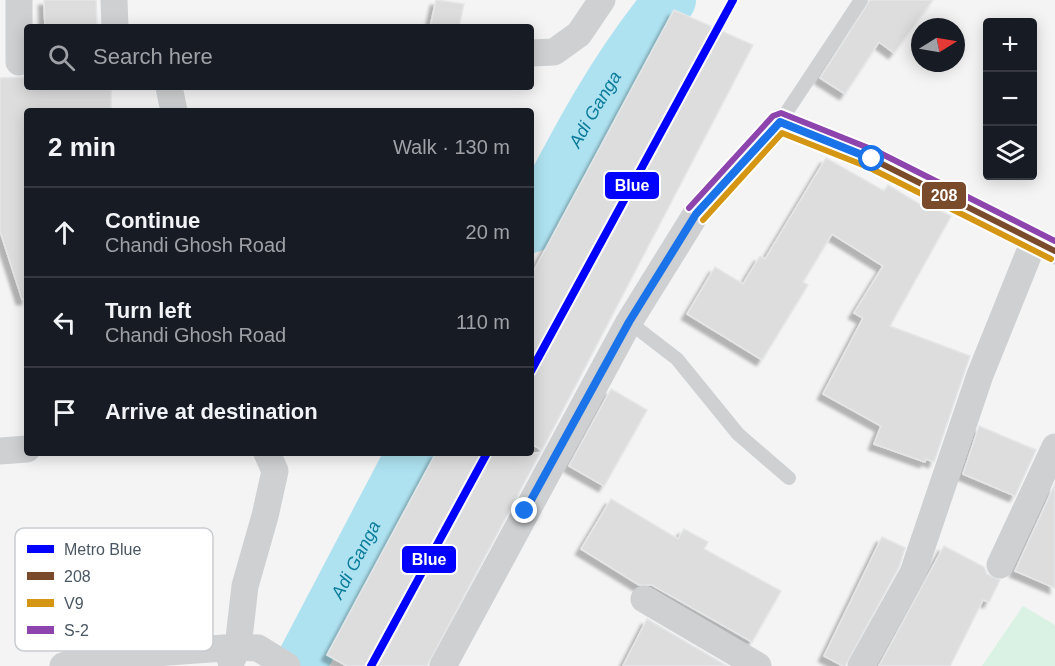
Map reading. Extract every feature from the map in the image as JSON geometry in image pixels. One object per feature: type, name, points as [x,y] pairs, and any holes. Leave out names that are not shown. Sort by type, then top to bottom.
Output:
[{"type":"street","points":[[15,61],[19,0]]},
{"type":"street","points":[[114,0],[115,24]]},
{"type":"street","points":[[534,53],[554,52],[579,34],[602,0]]},
{"type":"street","points":[[170,90],[173,108]]},
{"type":"street","points":[[443,666],[629,322],[696,214],[780,122],[872,159],[1045,246],[980,375],[912,573],[861,666]]},
{"type":"street","points":[[1000,566],[1055,447]]},
{"type":"street","points":[[0,451],[24,449]]},
{"type":"street","points":[[241,654],[245,586],[265,516],[274,471],[268,456]]},
{"type":"street","points":[[644,599],[758,666]]},
{"type":"street","points":[[63,666],[86,658],[241,654],[287,666]]},
{"type":"lane","points":[[780,122],[861,0]]},
{"type":"lane","points":[[629,322],[677,359],[738,434],[789,478]]},
{"type":"green space","points":[[1023,606],[1055,625],[1055,666],[982,666]]},
{"type":"building","points":[[44,0],[96,0],[97,24],[45,24]]},
{"type":"building","points":[[436,0],[464,4],[460,24],[431,24]]},
{"type":"building","points":[[870,0],[933,0],[920,18],[911,18],[911,30],[894,53],[879,42],[845,94],[820,78]]},
{"type":"building","points":[[674,10],[753,45],[542,450],[534,446],[534,270]]},
{"type":"building","points":[[24,77],[24,90],[111,90],[111,108],[24,108],[24,299],[22,299],[0,231],[0,78]]},
{"type":"building","points":[[826,158],[884,191],[888,185],[921,205],[923,202],[951,216],[890,326],[970,356],[934,462],[926,459],[925,462],[874,444],[881,426],[823,394],[863,318],[854,313],[883,266],[832,234],[803,282],[808,285],[762,360],[687,314],[715,267],[743,284],[760,256],[765,259]]},
{"type":"building","points":[[611,389],[647,410],[604,486],[569,466]]},
{"type":"building","points":[[979,426],[1036,450],[1015,496],[963,474]]},
{"type":"building","points":[[534,453],[540,453],[427,666],[347,666],[327,655],[434,456],[534,456]]},
{"type":"building","points":[[1055,484],[1055,588],[1015,571]]},
{"type":"building","points":[[611,499],[678,539],[684,529],[708,542],[704,549],[781,591],[752,642],[652,585],[639,585],[581,549]]},
{"type":"building","points":[[882,537],[905,548],[899,567],[843,666],[824,656]]},
{"type":"building","points":[[944,546],[984,567],[987,574],[1000,580],[989,602],[983,600],[950,666],[879,666]]},
{"type":"building","points":[[647,619],[727,666],[623,666]]},
{"type":"waterway","name":"Adi Ganga","points":[[534,221],[611,82],[670,0]]},
{"type":"waterway","name":"Adi Ganga","points":[[300,666],[410,456]]},
{"type":"metro line","name":"Blue","points":[[534,365],[733,0]]},
{"type":"metro line","name":"Blue","points":[[371,666],[485,456]]},
{"type":"transit line","name":"S-2","points":[[689,208],[773,116],[781,113],[876,151],[1055,241]]},
{"type":"transit line","name":"208","points":[[696,214],[780,122],[872,159],[1055,251]]},
{"type":"transit line","name":"V9","points":[[703,220],[782,133],[868,167],[1051,259]]},
{"type":"route","points":[[525,511],[629,322],[696,214],[780,122],[872,159]]}]
